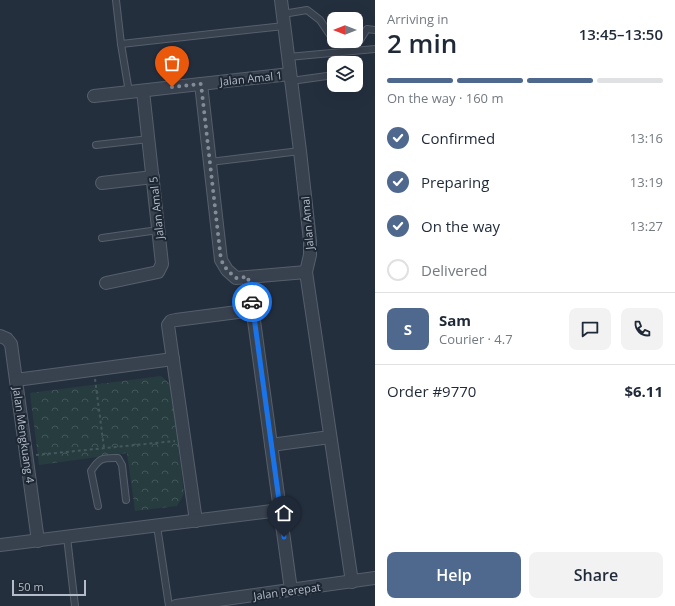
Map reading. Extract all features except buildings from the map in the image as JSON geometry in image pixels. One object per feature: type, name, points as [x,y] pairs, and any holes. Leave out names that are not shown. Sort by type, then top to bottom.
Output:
[{"type":"street","name":"Jalan Amal","points":[[281,0],[310,241],[310,256],[306,272],[352,582]]},
{"type":"street","name":"Jalan Amal 1","points":[[94,96],[201,84],[290,77]]},
{"type":"street","points":[[201,84],[221,260],[227,270],[236,278],[306,272]]},
{"type":"street","name":"Jalan Amal 5","points":[[106,283],[158,272],[162,264],[143,91]]},
{"type":"street","points":[[102,183],[152,177]]},
{"type":"street","points":[[248,277],[291,590]]},
{"type":"street","points":[[196,520],[168,325],[171,321],[253,310]]},
{"type":"street","name":"Jalan Mengkuang 4","points":[[0,336],[7,339],[11,344],[38,541]]},
{"type":"street","points":[[16,380],[173,359]]},
{"type":"street","points":[[271,445],[330,437]]},
{"type":"street","points":[[0,545],[280,510]]},
{"type":"street","name":"Jalan Perepat","points":[[182,606],[230,602],[291,590],[375,578]]},
{"type":"lane","points":[[116,0],[121,44],[129,92]]},
{"type":"lane","points":[[121,44],[283,20],[307,10],[320,20],[327,30]]},
{"type":"lane","points":[[363,35],[367,29],[375,30]]},
{"type":"lane","points":[[288,57],[375,49]]},
{"type":"lane","points":[[290,77],[327,75]]},
{"type":"lane","points":[[96,145],[149,139]]},
{"type":"lane","points":[[210,162],[300,151]]},
{"type":"lane","points":[[102,238],[158,230]]},
{"type":"lane","points":[[98,506],[91,471],[97,462],[105,458],[118,458],[122,465],[126,500]]},
{"type":"lane","points":[[157,526],[169,606]]},
{"type":"lane","points":[[67,537],[75,606]]},
{"type":"path","points":[[94,370],[105,458]]},
{"type":"path","points":[[26,456],[185,441]]},
{"type":"green space","points":[[161,376],[171,385],[184,494],[177,506],[135,511],[127,453],[39,465],[30,393]]},
{"type":"way so far","points":[[172,87],[201,84],[221,260],[227,270],[236,278],[248,277],[252,302]]},
{"type":"route","points":[[252,302],[284,537]]}]
